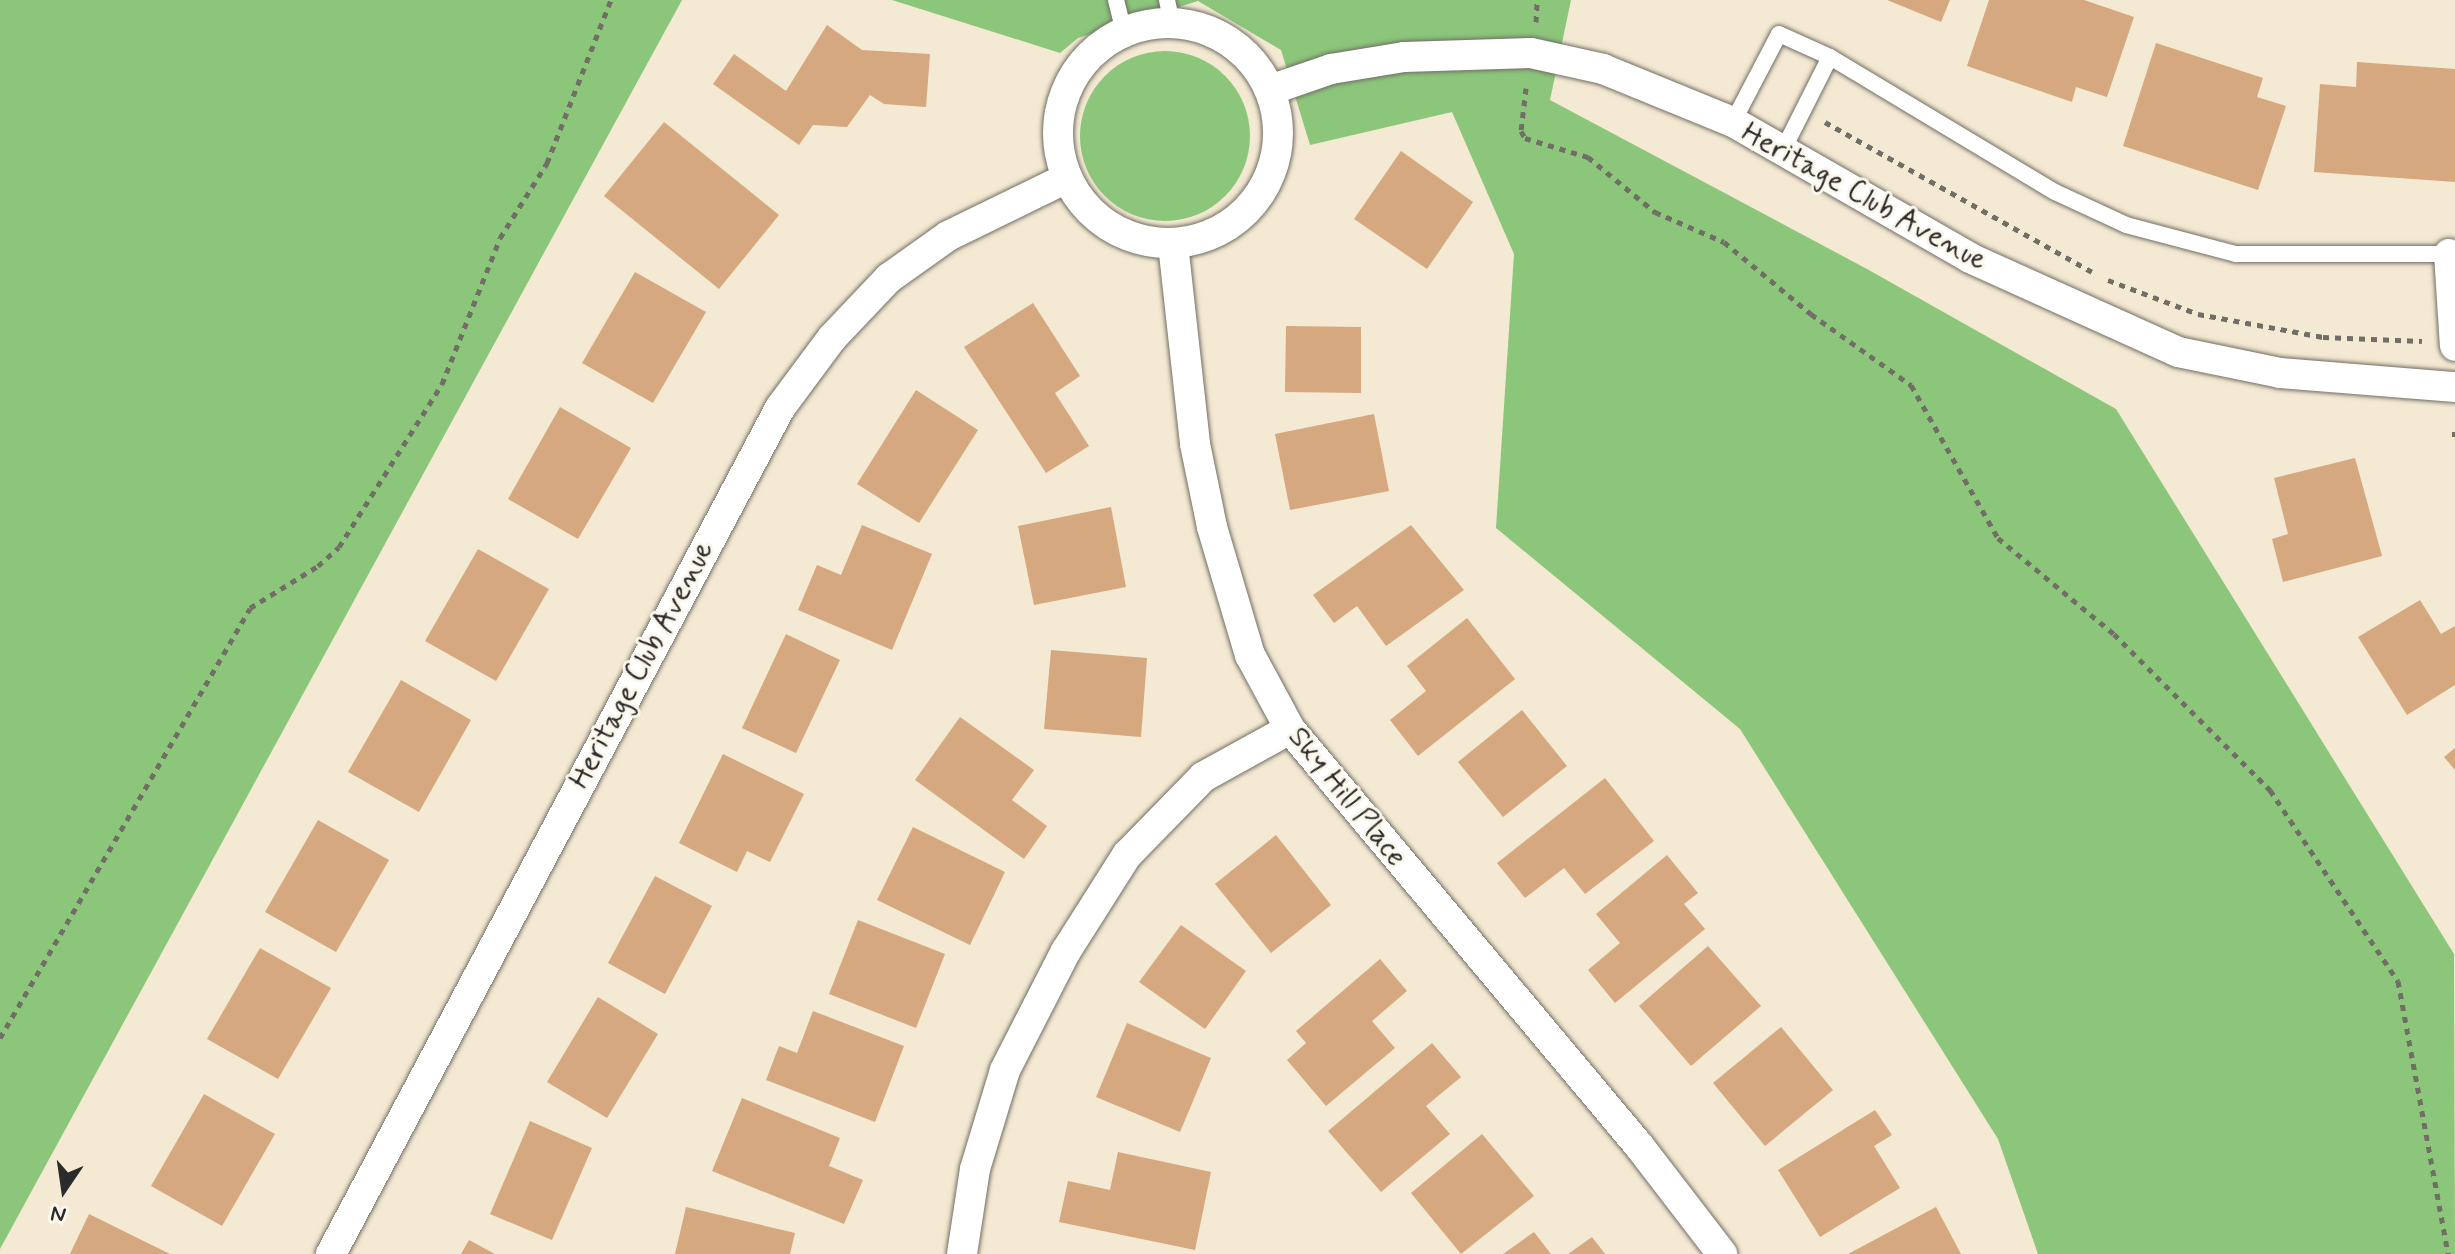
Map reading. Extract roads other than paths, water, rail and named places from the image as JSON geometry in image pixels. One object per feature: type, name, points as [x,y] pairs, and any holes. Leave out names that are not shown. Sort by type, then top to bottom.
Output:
[{"type":"street","points":[[1170,12],[1225,38],[1252,60],[1270,90],[1279,123],[1277,157],[1264,189],[1242,216],[1213,234],[1173,244],[1113,228],[1086,207],[1067,178],[1058,144],[1060,110],[1068,88],[1094,50],[1124,31],[1170,12]]},
{"type":"street","name":"Heritage Club Avenue","points":[[1270,90],[1331,69],[1404,57],[1531,53],[1603,69],[1733,122],[1970,258],[2178,352],[2280,373],[2455,387]]},
{"type":"street","name":"Heritage Club Avenue","points":[[331,1254],[780,408],[832,338],[889,278],[948,236],[1067,178]]},
{"type":"street","name":"Sky Hill Place","points":[[1173,244],[1195,444],[1212,527],[1250,655],[1290,729],[1640,1147],[1722,1254]]},
{"type":"street","points":[[2441,343],[2452,254]]},
{"type":"street","points":[[962,1254],[975,1169],[1005,1070],[1066,951],[1127,855],[1203,777],[1290,729]]},
{"type":"lane","points":[[1116,0],[1124,31]]},
{"type":"lane","points":[[1733,122],[1779,34],[1830,57],[2055,192],[2126,225],[2236,254],[2452,254]]},
{"type":"lane","points":[[1782,152],[1830,57]]}]
